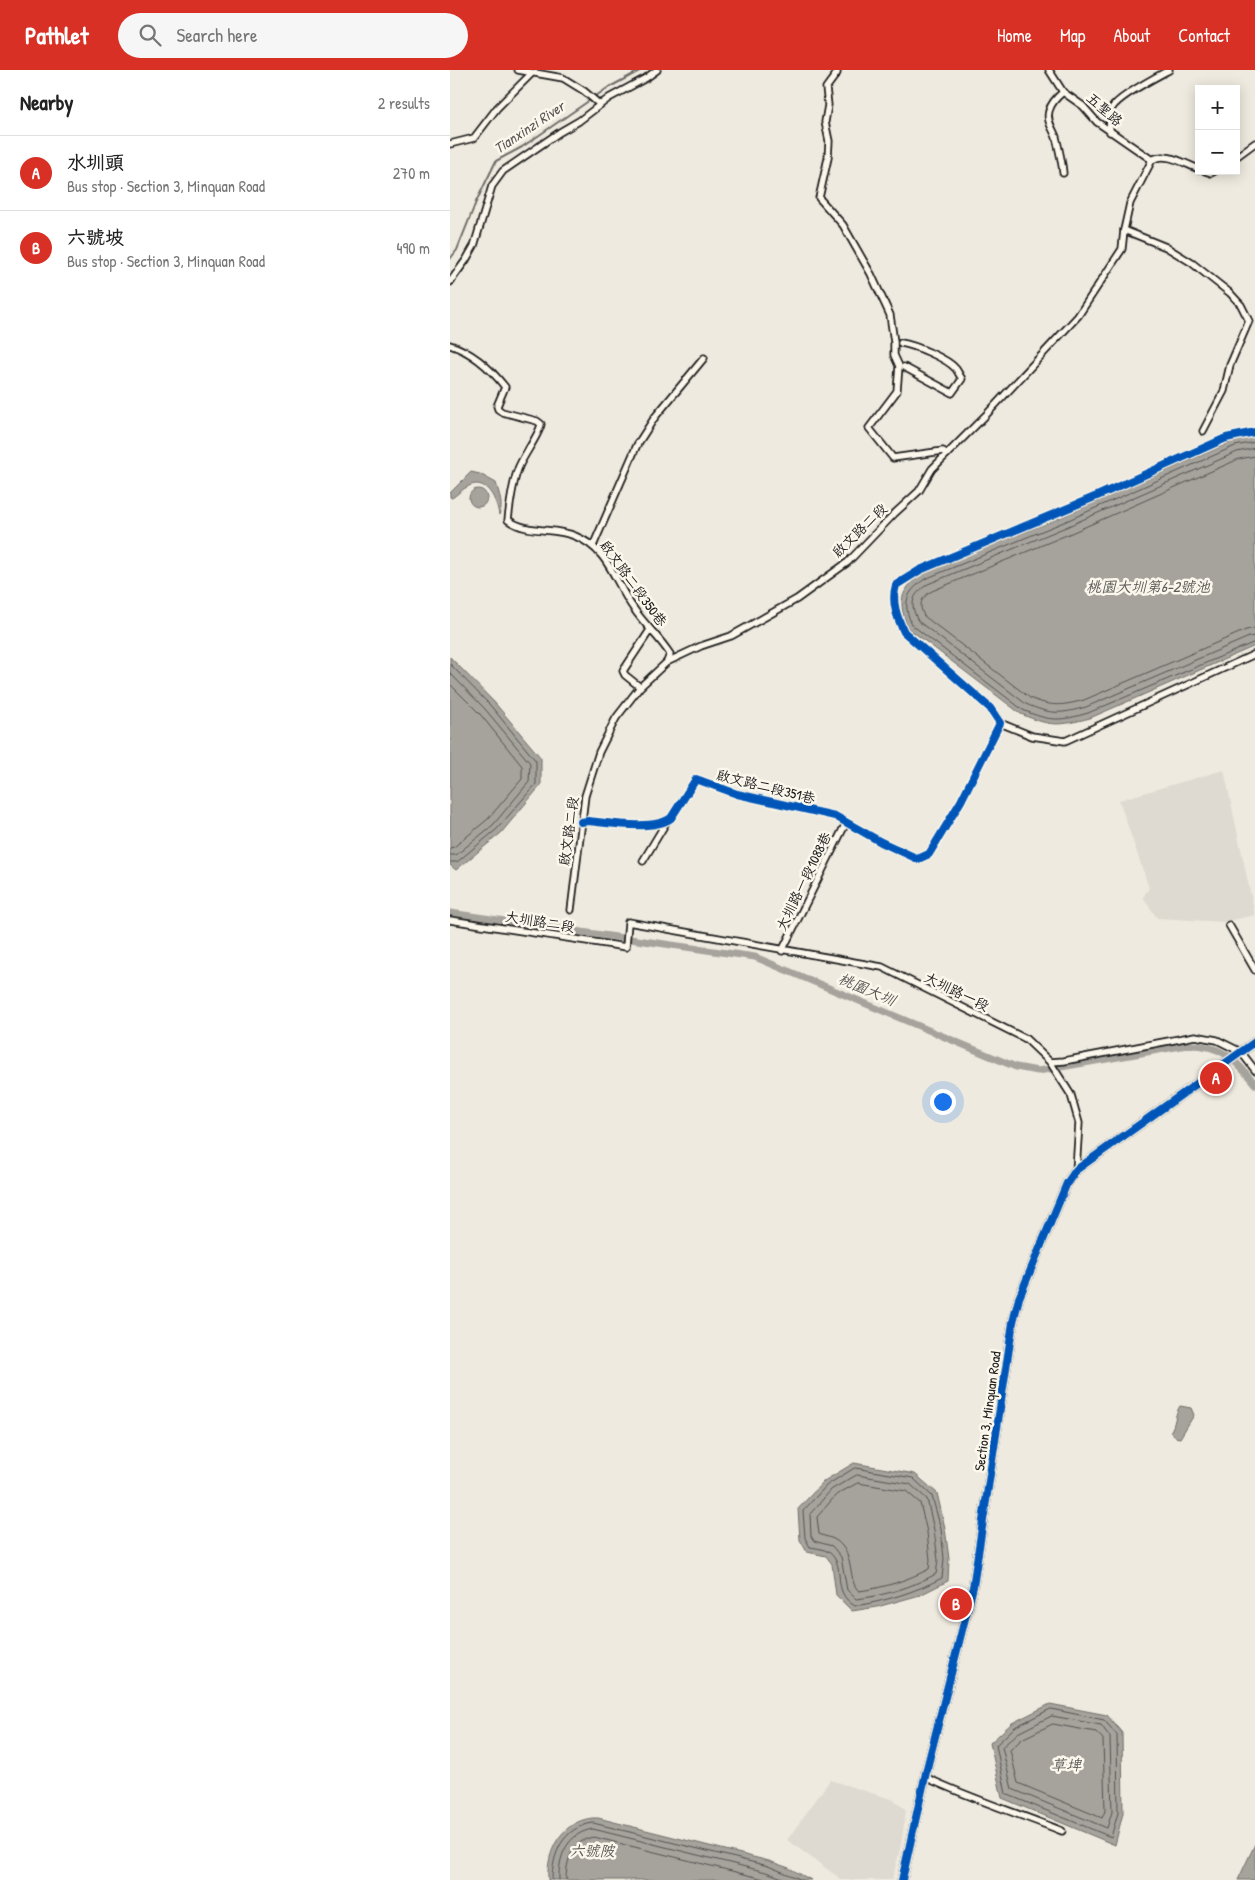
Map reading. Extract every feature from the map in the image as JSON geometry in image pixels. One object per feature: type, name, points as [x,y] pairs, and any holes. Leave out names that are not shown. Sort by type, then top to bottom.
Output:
[{"type":"street","points":[[518,70],[563,78],[584,91],[599,104]]},
{"type":"street","points":[[450,282],[474,246],[492,186],[503,171],[560,132],[580,121],[599,104],[657,70]]},
{"type":"street","points":[[837,70],[838,72],[826,88],[828,105],[825,122],[829,141],[828,158],[819,198],[843,225],[872,274],[890,315],[894,355],[899,366],[897,391],[869,428],[893,458],[943,451],[947,454]]},
{"type":"street","name":"五聖路","points":[[1049,70],[1063,92],[1083,106],[1097,122],[1152,160]]},
{"type":"street","points":[[1110,132],[1110,116],[1116,103],[1169,70]]},
{"type":"street","points":[[450,144],[474,138],[497,108],[532,72]]},
{"type":"street","points":[[1063,92],[1055,99],[1048,112],[1049,123],[1055,136],[1063,172]]},
{"type":"street","points":[[1240,154],[1255,143]]},
{"type":"street","points":[[1152,160],[1166,157],[1195,168]]},
{"type":"street","name":"啟文路二段","points":[[571,910],[585,796],[599,752],[616,718],[640,687],[668,662],[701,646],[731,636],[797,598],[848,562],[894,514],[920,491],[932,469],[1078,316],[1122,248],[1130,203],[1152,160]]},
{"type":"street","points":[[1124,230],[1166,247],[1192,263],[1230,293],[1241,305],[1249,320],[1230,365],[1224,391],[1203,431]]},
{"type":"street","points":[[901,343],[914,345],[950,364],[956,369],[962,379],[952,393],[904,367]]},
{"type":"street","name":"啟文路二段350巷","points":[[450,345],[460,348],[477,359],[496,375],[505,387],[497,406],[498,409],[502,412],[537,421],[541,424],[541,429],[518,469],[508,520],[516,526],[572,535],[593,546],[618,578],[625,596],[650,630],[660,638],[670,654],[668,662]]},
{"type":"street","points":[[593,546],[637,446],[655,417],[704,358]]},
{"type":"street","points":[[1255,432],[1226,438],[1088,500],[920,570],[896,585],[893,594],[896,616],[904,632],[990,708],[1000,723],[1032,736],[1065,741],[1255,654]]},
{"type":"street","points":[[640,687],[625,675],[623,671],[650,630]]},
{"type":"street","points":[[846,823],[918,859],[929,854],[961,801],[1000,723]]},
{"type":"street","name":"啟文路二段351巷","points":[[667,821],[671,818],[696,779],[737,794],[835,816],[843,819],[846,823]]},
{"type":"street","points":[[581,822],[643,825],[667,821]]},
{"type":"street","points":[[643,861],[667,821]]},
{"type":"street","name":"大圳路一段1088巷","points":[[782,951],[846,823]]},
{"type":"street","name":"大圳路二段","points":[[450,920],[626,947],[628,922]]},
{"type":"street","name":"大圳路一段","points":[[628,922],[782,951],[882,967],[1026,1039],[1051,1063],[1071,1095],[1079,1123],[1076,1170]]},
{"type":"street","points":[[1229,925],[1255,970]]},
{"type":"street","points":[[1051,1063],[1195,1036],[1217,1040],[1241,1052],[1255,1070]]},
{"type":"street","name":"Section 3, Minquan Road","points":[[902,1880],[925,1777],[974,1587],[1013,1322],[1023,1290],[1067,1183],[1076,1170],[1255,1042]]},
{"type":"street","points":[[925,1777],[955,1791],[995,1804],[1062,1831]]},
{"type":"shaded area","points":[[1224,770],[1255,915],[1224,922],[1157,918],[1143,897],[1149,888],[1119,800]]},
{"type":"shaded area","points":[[830,1780],[894,1800],[906,1810],[901,1845],[892,1880],[840,1880],[787,1840]]},
{"type":"water","name":"桃園大圳第6-2號池","points":[[1255,437],[1255,646],[1090,718],[1070,723],[1055,724],[1021,714],[908,628],[903,611],[903,598],[909,586],[922,574],[1062,517],[1234,441]]},
{"type":"water","points":[[471,472],[480,474],[496,483],[501,504],[499,515],[496,503],[490,492],[481,485],[469,486],[452,498],[450,497],[450,493]]},
{"type":"water","points":[[474,489],[482,489],[487,494],[485,505],[474,507],[469,502],[469,494]]},
{"type":"water","points":[[450,657],[494,702],[541,758],[541,785],[501,833],[456,870],[450,865]]},
{"type":"water","points":[[1180,1406],[1191,1408],[1194,1415],[1180,1438],[1175,1437],[1170,1432]]},
{"type":"water","points":[[854,1463],[915,1474],[937,1493],[945,1528],[949,1559],[948,1581],[920,1595],[877,1607],[852,1611],[836,1595],[832,1564],[826,1556],[807,1552],[800,1540],[798,1509],[824,1481]]},
{"type":"water","name":"草埤","points":[[1050,1704],[1107,1715],[1122,1733],[1123,1813],[1115,1845],[1002,1798],[990,1743],[1012,1723]]},
{"type":"water","name":"六號陂","points":[[592,1818],[769,1861],[789,1868],[811,1880],[548,1880],[550,1859],[558,1840],[572,1825]]},
{"type":"water","points":[[1255,1844],[1255,1880],[1238,1880]]},
{"type":"waterway","name":"Tianxinzi River","points":[[450,259],[457,250],[476,202],[496,161],[522,147],[606,89],[641,70]]},
{"type":"waterway","name":"桃園大圳","points":[[450,913],[755,957],[1016,1067],[1038,1071],[1187,1045],[1199,1045],[1218,1050],[1234,1060],[1255,1084]]},
{"type":"cycle path","points":[[581,822],[643,825],[663,822],[671,818],[696,779],[737,794],[835,816],[881,842],[918,859],[929,854],[961,801],[1000,723],[990,708],[904,632],[894,603],[896,585],[920,570],[1097,496],[1226,438],[1255,432]]},
{"type":"cycle path","points":[[902,1880],[927,1768],[973,1587],[1013,1322],[1019,1298],[1067,1183],[1076,1170],[1255,1042]]},
{"type":"place","name":"水圳頭","points":[[1216,1078]]},
{"type":"place","name":"六號坡","points":[[956,1604]]}]
